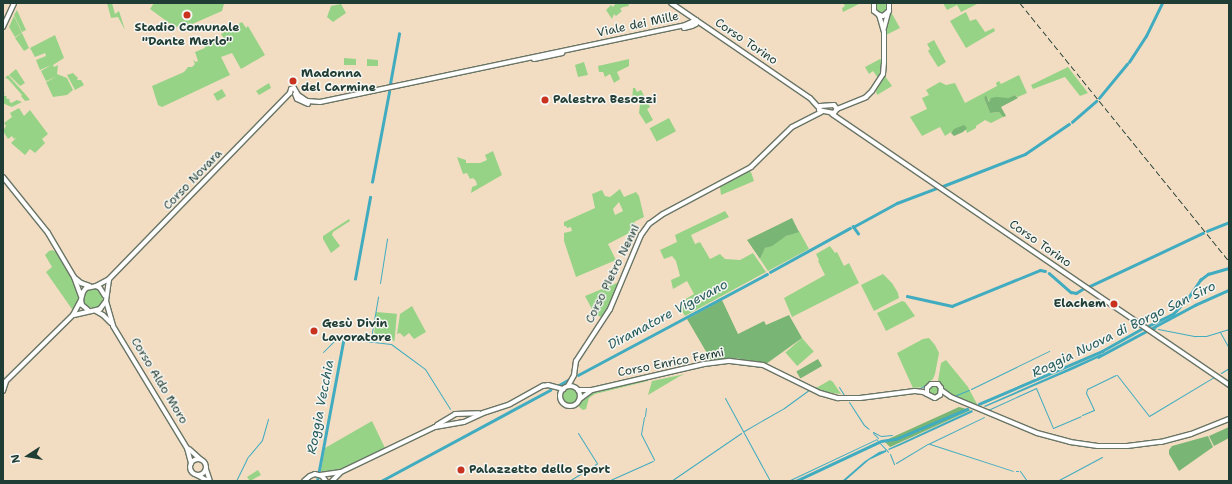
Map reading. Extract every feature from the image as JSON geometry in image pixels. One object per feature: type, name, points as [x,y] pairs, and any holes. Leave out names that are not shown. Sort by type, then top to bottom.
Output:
[{"type":"main road","points":[[3,27],[14,3]]},
{"type":"main road","name":"Corso Torino","points":[[671,3],[810,98],[820,108],[839,118],[1229,385]]},
{"type":"main road","points":[[874,3],[874,11],[879,15],[884,32]]},
{"type":"main road","points":[[879,15],[886,14],[889,7],[893,3]]},
{"type":"main road","points":[[832,114],[866,96],[872,91],[881,78],[884,62],[884,32],[889,7]]},
{"type":"main road","name":"Viale dei Mille","points":[[294,93],[297,98],[303,102],[316,105],[685,25],[696,20]]},
{"type":"main road","name":"Corso Novara","points":[[96,286],[109,279],[294,93]]},
{"type":"main road","points":[[820,108],[854,102]]},
{"type":"main road","points":[[834,105],[839,118]]},
{"type":"main road","name":"Corso Pietro Nenni","points":[[577,389],[574,375],[576,361],[610,309],[641,235],[649,224],[663,214],[751,167],[792,127],[820,108]]},
{"type":"main road","points":[[3,177],[44,229],[74,277],[86,309],[93,311]]},
{"type":"main road","points":[[73,315],[81,312],[93,311],[104,306],[106,301],[103,291],[96,286],[81,283],[74,277]]},
{"type":"main road","points":[[105,296],[109,279]]},
{"type":"main road","points":[[3,391],[5,383],[73,315],[86,288],[90,286]]},
{"type":"main road","name":"Corso Aldo Moro","points":[[106,301],[113,326]]},
{"type":"main road","name":"Corso Aldo Moro","points":[[93,311],[103,315],[113,326],[187,448],[191,463]]},
{"type":"main road","name":"Corso Enrico Fermi","points":[[577,389],[592,390],[704,364],[730,361],[763,365],[820,393],[838,398],[860,398],[915,391],[928,387]]},
{"type":"main road","name":"Corso Pietro Nenni","points":[[568,386],[574,375]]},
{"type":"main road","points":[[951,397],[939,396],[932,398],[927,394],[928,387],[935,383],[939,385],[941,390],[951,397],[1037,433],[1070,442],[1098,446],[1127,446],[1161,442],[1191,434],[1229,419]]},
{"type":"main road","points":[[435,426],[466,421],[483,413],[510,404],[543,386],[563,389]]},
{"type":"main road","points":[[553,387],[560,395],[561,401],[567,406],[576,405],[580,400],[577,389],[568,386],[563,389],[560,395]]},
{"type":"main road","name":"Corso Enrico Fermi","points":[[580,400],[592,390]]},
{"type":"main road","points":[[939,396],[941,390]]},
{"type":"main road","name":"Corso Enrico Fermi","points":[[915,391],[927,394]]},
{"type":"main road","points":[[304,481],[310,476],[341,472],[435,426],[452,415],[463,413],[483,413]]},
{"type":"main road","points":[[463,413],[466,421]]},
{"type":"main road","points":[[452,415],[452,419],[456,423]]},
{"type":"main road","name":"Corso Aldo Moro","points":[[187,448],[200,459]]},
{"type":"main road","points":[[200,459],[205,463],[209,481],[191,471],[191,463],[200,459]]},
{"type":"main road","points":[[197,475],[204,473],[206,469]]},
{"type":"main road","points":[[332,481],[341,472]]},
{"type":"main road","points":[[319,475],[326,481]]},
{"type":"green space","points":[[879,2],[883,2],[887,8],[883,14],[879,14],[875,10],[875,6]]},
{"type":"green space","points":[[107,3],[112,3],[115,14],[119,11],[125,30],[118,17],[111,18]]},
{"type":"green space","name":"Stadio Comunale \"Dante Merlo\"","points":[[154,3],[224,4],[222,11],[181,29],[177,26],[176,28],[150,9]]},
{"type":"green space","points":[[616,3],[628,3],[629,6],[620,9],[622,11],[616,16],[614,14],[612,19],[606,10],[611,5],[613,7]]},
{"type":"green space","points":[[843,3],[861,3],[843,12],[842,8],[845,6]]},
{"type":"green space","points":[[943,3],[979,3],[961,12],[957,5],[947,10]]},
{"type":"green space","points":[[341,4],[346,13],[333,22],[327,17],[331,6]]},
{"type":"green space","points":[[17,10],[26,30],[22,32],[14,15]]},
{"type":"green space","points":[[891,12],[900,28],[886,35],[887,23]]},
{"type":"green space","points":[[966,12],[970,21],[976,19],[985,32],[994,28],[995,31],[966,48],[950,21]]},
{"type":"green space","points":[[14,16],[22,33],[15,37],[9,27]]},
{"type":"green space","points":[[242,22],[246,28],[248,26],[265,55],[241,69],[232,53],[221,57],[230,75],[162,107],[158,105],[152,86],[184,72],[188,67],[192,67],[195,64],[193,60],[196,62],[198,61],[195,52],[205,48],[204,43],[213,40],[216,46],[223,45],[226,42],[221,34]]},
{"type":"green space","points":[[22,33],[29,48],[24,51],[15,38]]},
{"type":"green space","points":[[55,35],[64,58],[53,65],[54,67],[58,65],[57,74],[67,78],[73,90],[67,95],[53,97],[46,82],[56,77],[46,81],[41,71],[51,65],[40,70],[36,60],[46,56],[45,53],[35,57],[30,48]]},
{"type":"green space","points":[[934,40],[946,62],[938,67],[928,51],[930,49],[927,44]]},
{"type":"green space","points":[[344,58],[356,59],[356,65],[344,65]]},
{"type":"green space","points":[[367,59],[378,60],[378,66],[367,66]]},
{"type":"green space","points":[[629,59],[629,66],[617,72],[620,79],[614,83],[610,74],[605,77],[603,72],[599,72],[598,66]]},
{"type":"green space","points":[[880,59],[882,60],[878,78],[873,71],[869,74],[865,67]]},
{"type":"green space","points":[[584,62],[588,75],[578,77],[575,65]]},
{"type":"green space","points":[[1068,67],[1088,93],[1080,96],[1065,77],[1033,89],[1031,85]]},
{"type":"green space","points":[[16,69],[25,83],[20,86],[9,75]]},
{"type":"green space","points":[[73,73],[78,78],[77,80],[81,80],[84,85],[75,90],[67,75]]},
{"type":"green space","points":[[8,75],[30,100],[25,101],[21,96],[22,95],[8,79],[5,78]]},
{"type":"green space","points":[[1019,75],[1027,93],[1018,97],[1015,95],[1008,98],[992,98],[990,102],[986,96],[984,98],[990,113],[999,112],[1003,117],[991,123],[985,120],[976,126],[976,128],[967,133],[966,130],[951,132],[945,136],[940,127],[922,136],[910,117],[927,109],[922,98],[929,95],[926,90],[940,82],[946,85],[955,83],[965,103],[997,86],[996,83],[999,81],[1001,84]]},
{"type":"green space","points":[[885,76],[892,86],[877,95],[876,91]]},
{"type":"green space","points":[[269,83],[271,88],[259,95],[256,91]]},
{"type":"green space","points":[[633,88],[635,88],[637,92],[641,90],[650,107],[647,109],[653,120],[646,124],[639,113],[640,104],[632,101]]},
{"type":"green space","points":[[222,89],[226,96],[217,101],[213,94]]},
{"type":"green space","points":[[3,95],[10,99],[9,101],[11,103],[17,100],[22,102],[12,107],[9,106],[3,103]]},
{"type":"green space","points":[[986,95],[989,102],[991,98],[996,97],[1008,98],[1015,95],[1018,98],[1001,107],[1006,116],[1003,117],[999,112],[990,113],[984,98]]},
{"type":"green space","points":[[19,108],[24,116],[30,110],[48,134],[42,139],[45,143],[35,153],[30,149],[25,155],[11,143],[17,137],[14,139],[12,136],[8,139],[3,131],[6,126],[4,123],[12,117],[10,113]]},
{"type":"green space","points":[[669,118],[676,131],[657,142],[650,128]]},
{"type":"green space","points":[[964,125],[967,128],[963,132],[954,136],[951,133],[954,129]]},
{"type":"green space","points":[[493,151],[502,175],[471,193],[472,187],[477,185],[476,181],[473,178],[470,179],[467,173],[463,174],[457,157],[466,160],[466,163],[480,163],[487,160],[485,155]]},
{"type":"green space","points":[[748,171],[751,172],[754,181],[721,195],[720,187]]},
{"type":"green space","points":[[620,189],[624,197],[636,192],[639,196],[644,217],[634,222],[637,229],[608,244],[616,260],[576,277],[564,241],[564,233],[572,231],[571,227],[567,228],[564,226],[564,222],[595,208],[592,194],[602,190],[605,196],[610,197]],"holes":[[[619,202],[623,211],[615,215],[613,209]]]},
{"type":"green space","points":[[725,211],[729,217],[691,235],[695,244],[700,242],[710,259],[720,254],[725,259],[740,260],[753,253],[766,272],[685,316],[679,306],[685,302],[684,300],[694,294],[687,281],[673,289],[671,280],[680,276],[676,261],[672,256],[664,259],[660,250],[677,242],[675,235]]},
{"type":"green space","points":[[792,218],[799,232],[786,236],[772,246],[765,248],[760,259],[747,240]]},
{"type":"green space","points":[[349,219],[350,221],[333,232],[332,235],[340,246],[331,253],[323,239],[323,236]]},
{"type":"green space","points":[[799,231],[809,249],[768,271],[760,259],[764,249],[786,236]]},
{"type":"green space","points":[[830,246],[835,253],[837,252],[844,266],[849,263],[859,283],[792,317],[784,298],[825,275],[816,254]]},
{"type":"green space","points":[[52,250],[56,252],[77,286],[79,298],[74,312],[46,272],[52,267],[45,255]]},
{"type":"green space","points":[[883,274],[892,283],[898,293],[899,298],[874,311],[861,285]]},
{"type":"green space","points":[[619,282],[606,314],[602,317],[595,315],[585,296]]},
{"type":"green space","points":[[93,288],[100,291],[103,298],[100,305],[93,308],[86,305],[83,298],[86,291]]},
{"type":"green space","points":[[722,300],[738,334],[764,321],[766,325],[789,315],[802,338],[766,364],[735,358],[711,360],[687,319]]},
{"type":"green space","points":[[902,301],[905,302],[915,316],[886,331],[877,313]]},
{"type":"green space","points":[[412,306],[426,332],[414,339],[409,333],[404,337],[400,333],[397,334],[400,314]]},
{"type":"green space","points":[[376,312],[397,314],[395,341],[374,339]]},
{"type":"green space","points":[[802,338],[814,352],[797,366],[785,352]]},
{"type":"green space","points":[[929,338],[939,353],[935,374],[933,379],[923,387],[913,388],[897,353],[923,339]]},
{"type":"green space","points":[[818,359],[822,366],[800,378],[796,372]]},
{"type":"green space","points":[[946,360],[968,387],[978,406],[948,394],[938,381],[941,363]]},
{"type":"green space","points":[[685,374],[680,376],[648,395],[652,381]]},
{"type":"green space","points":[[648,379],[648,381],[595,394],[589,398],[586,409],[583,410],[579,407],[581,400],[590,393]]},
{"type":"green space","points":[[830,380],[841,394],[825,392],[816,388]]},
{"type":"green space","points":[[932,386],[936,386],[938,387],[938,395],[932,396],[929,393],[929,389]]},
{"type":"green space","points":[[569,387],[575,390],[578,396],[575,402],[569,405],[563,402],[560,396],[563,390]]},
{"type":"green space","points":[[959,407],[971,410],[890,447],[884,441]]},
{"type":"green space","points":[[372,421],[385,448],[342,469],[327,472],[321,471],[325,448]]},
{"type":"green space","points":[[1229,427],[1229,438],[1214,446],[1209,436]]},
{"type":"green space","points":[[1208,436],[1213,447],[1179,471],[1169,454],[1169,450],[1172,446]]},
{"type":"green space","points":[[258,470],[261,475],[250,481],[247,477]]},
{"type":"water","points":[[1101,354],[1102,356],[1074,369],[985,407],[984,406]]},
{"type":"water","points":[[972,410],[973,412],[901,445],[889,450],[888,449]]},
{"type":"water","points":[[886,450],[886,452],[869,460],[845,481],[842,481],[865,461],[879,452]]},
{"type":"waterway","name":"Diramatore Vigevano","points":[[1129,62],[1146,36],[1162,3]]},
{"type":"waterway","name":"Roggia Vecchia","points":[[390,84],[399,34]]},
{"type":"waterway","name":"Diramatore Vigevano","points":[[1099,98],[1127,64]]},
{"type":"waterway","name":"Roggia Vecchia","points":[[372,182],[389,92]]},
{"type":"waterway","name":"Diramatore Vigevano","points":[[1072,122],[1096,101]]},
{"type":"waterway","name":"Diramatore Vigevano","points":[[943,186],[1025,154],[1069,124]]},
{"type":"waterway","name":"Diramatore Vigevano","points":[[853,227],[897,203],[937,188]]},
{"type":"waterway","name":"Roggia Vecchia","points":[[355,279],[370,197]]},
{"type":"waterway","points":[[1207,231],[1229,222]]},
{"type":"waterway","name":"Diramatore Vigevano","points":[[853,226],[858,233]]},
{"type":"waterway","name":"Diramatore Vigevano","points":[[770,272],[850,228]]},
{"type":"waterway","points":[[1088,287],[1203,233]]},
{"type":"waterway","points":[[380,283],[387,239]]},
{"type":"waterway","points":[[1146,327],[1173,314],[1188,298],[1200,280],[1208,274],[1229,268]]},
{"type":"waterway","points":[[907,296],[952,306],[1040,270],[1045,271]]},
{"type":"waterway","points":[[1049,273],[1071,292],[1076,293],[1084,288]]},
{"type":"waterway","name":"Diramatore Vigevano","points":[[578,375],[767,274]]},
{"type":"waterway","name":"Roggia Nuova di Borgo San Siro","points":[[1098,357],[1195,305],[1229,290]]},
{"type":"waterway","points":[[371,338],[378,297]]},
{"type":"waterway","name":"Roggia Nuova di Borgo San Siro","points":[[979,404],[1102,351],[1143,328]]},
{"type":"waterway","name":"Roggia Nuova di Borgo San Siro","points":[[1152,330],[1156,328]]},
{"type":"waterway","points":[[1158,329],[1195,336],[1206,336],[1229,329]]},
{"type":"waterway","points":[[1220,332],[1229,348]]},
{"type":"waterway","name":"Roggia Vecchia","points":[[317,481],[344,337]]},
{"type":"waterway","points":[[323,352],[337,338]]},
{"type":"waterway","points":[[340,338],[391,344],[425,369],[450,409]]},
{"type":"waterway","points":[[971,389],[1049,351]]},
{"type":"waterway","points":[[1221,373],[1229,368]]},
{"type":"waterway","points":[[1082,415],[1094,410],[1086,393],[1087,389],[1116,375]]},
{"type":"waterway","points":[[1117,375],[1149,416],[1214,377]]},
{"type":"waterway","name":"Diramatore Vigevano","points":[[559,385],[570,379]]},
{"type":"waterway","points":[[1220,381],[1229,388]]},
{"type":"waterway","points":[[851,396],[918,389],[928,384]]},
{"type":"waterway","points":[[815,387],[821,391]]},
{"type":"waterway","points":[[839,387],[844,395]]},
{"type":"waterway","points":[[988,410],[1036,388],[1053,428],[1081,416]]},
{"type":"waterway","name":"Diramatore Vigevano","points":[[381,481],[550,390]]},
{"type":"waterway","points":[[744,431],[784,408],[809,390]]},
{"type":"waterway","points":[[954,396],[969,390]]},
{"type":"waterway","points":[[833,395],[848,396]]},
{"type":"waterway","points":[[725,398],[770,481]]},
{"type":"waterway","points":[[849,402],[864,425],[869,429]]},
{"type":"waterway","points":[[645,416],[646,408]]},
{"type":"waterway","points":[[881,441],[896,439],[967,409]]},
{"type":"waterway","points":[[644,417],[641,434],[654,460]]},
{"type":"waterway","points":[[896,463],[928,444],[984,417]]},
{"type":"waterway","points":[[236,481],[247,458],[262,440],[268,419]]},
{"type":"waterway","points":[[873,432],[881,436],[892,435]]},
{"type":"waterway","points":[[578,433],[597,463]]},
{"type":"waterway","points":[[671,481],[741,433]]},
{"type":"waterway","points":[[873,433],[878,438]]},
{"type":"waterway","points":[[788,481],[877,439]]},
{"type":"waterway","points":[[877,440],[888,452]]},
{"type":"waterway","points":[[796,481],[879,442]]},
{"type":"waterway","points":[[930,444],[1013,471]]},
{"type":"waterway","points":[[890,454],[894,464]]},
{"type":"waterway","points":[[1057,481],[1102,457]]},
{"type":"waterway","points":[[608,481],[653,461]]},
{"type":"waterway","points":[[569,481],[596,464]]},
{"type":"waterway","points":[[1020,471],[1027,481]]},
{"type":"railway","points":[[1020,3],[1229,261]]},
{"type":"place","name":"Stadio Comunale \"Dante Merlo\"","points":[[187,15]]},
{"type":"place","name":"Madonna del Carmine","points":[[293,81]]},
{"type":"place","name":"Palestra Besozzi","points":[[545,100]]},
{"type":"place","name":"Elachem","points":[[1114,304]]},
{"type":"place","name":"Gesù Divin Lavoratore","points":[[314,331]]},
{"type":"place","name":"Palazzetto dello Sport","points":[[461,470]]}]
